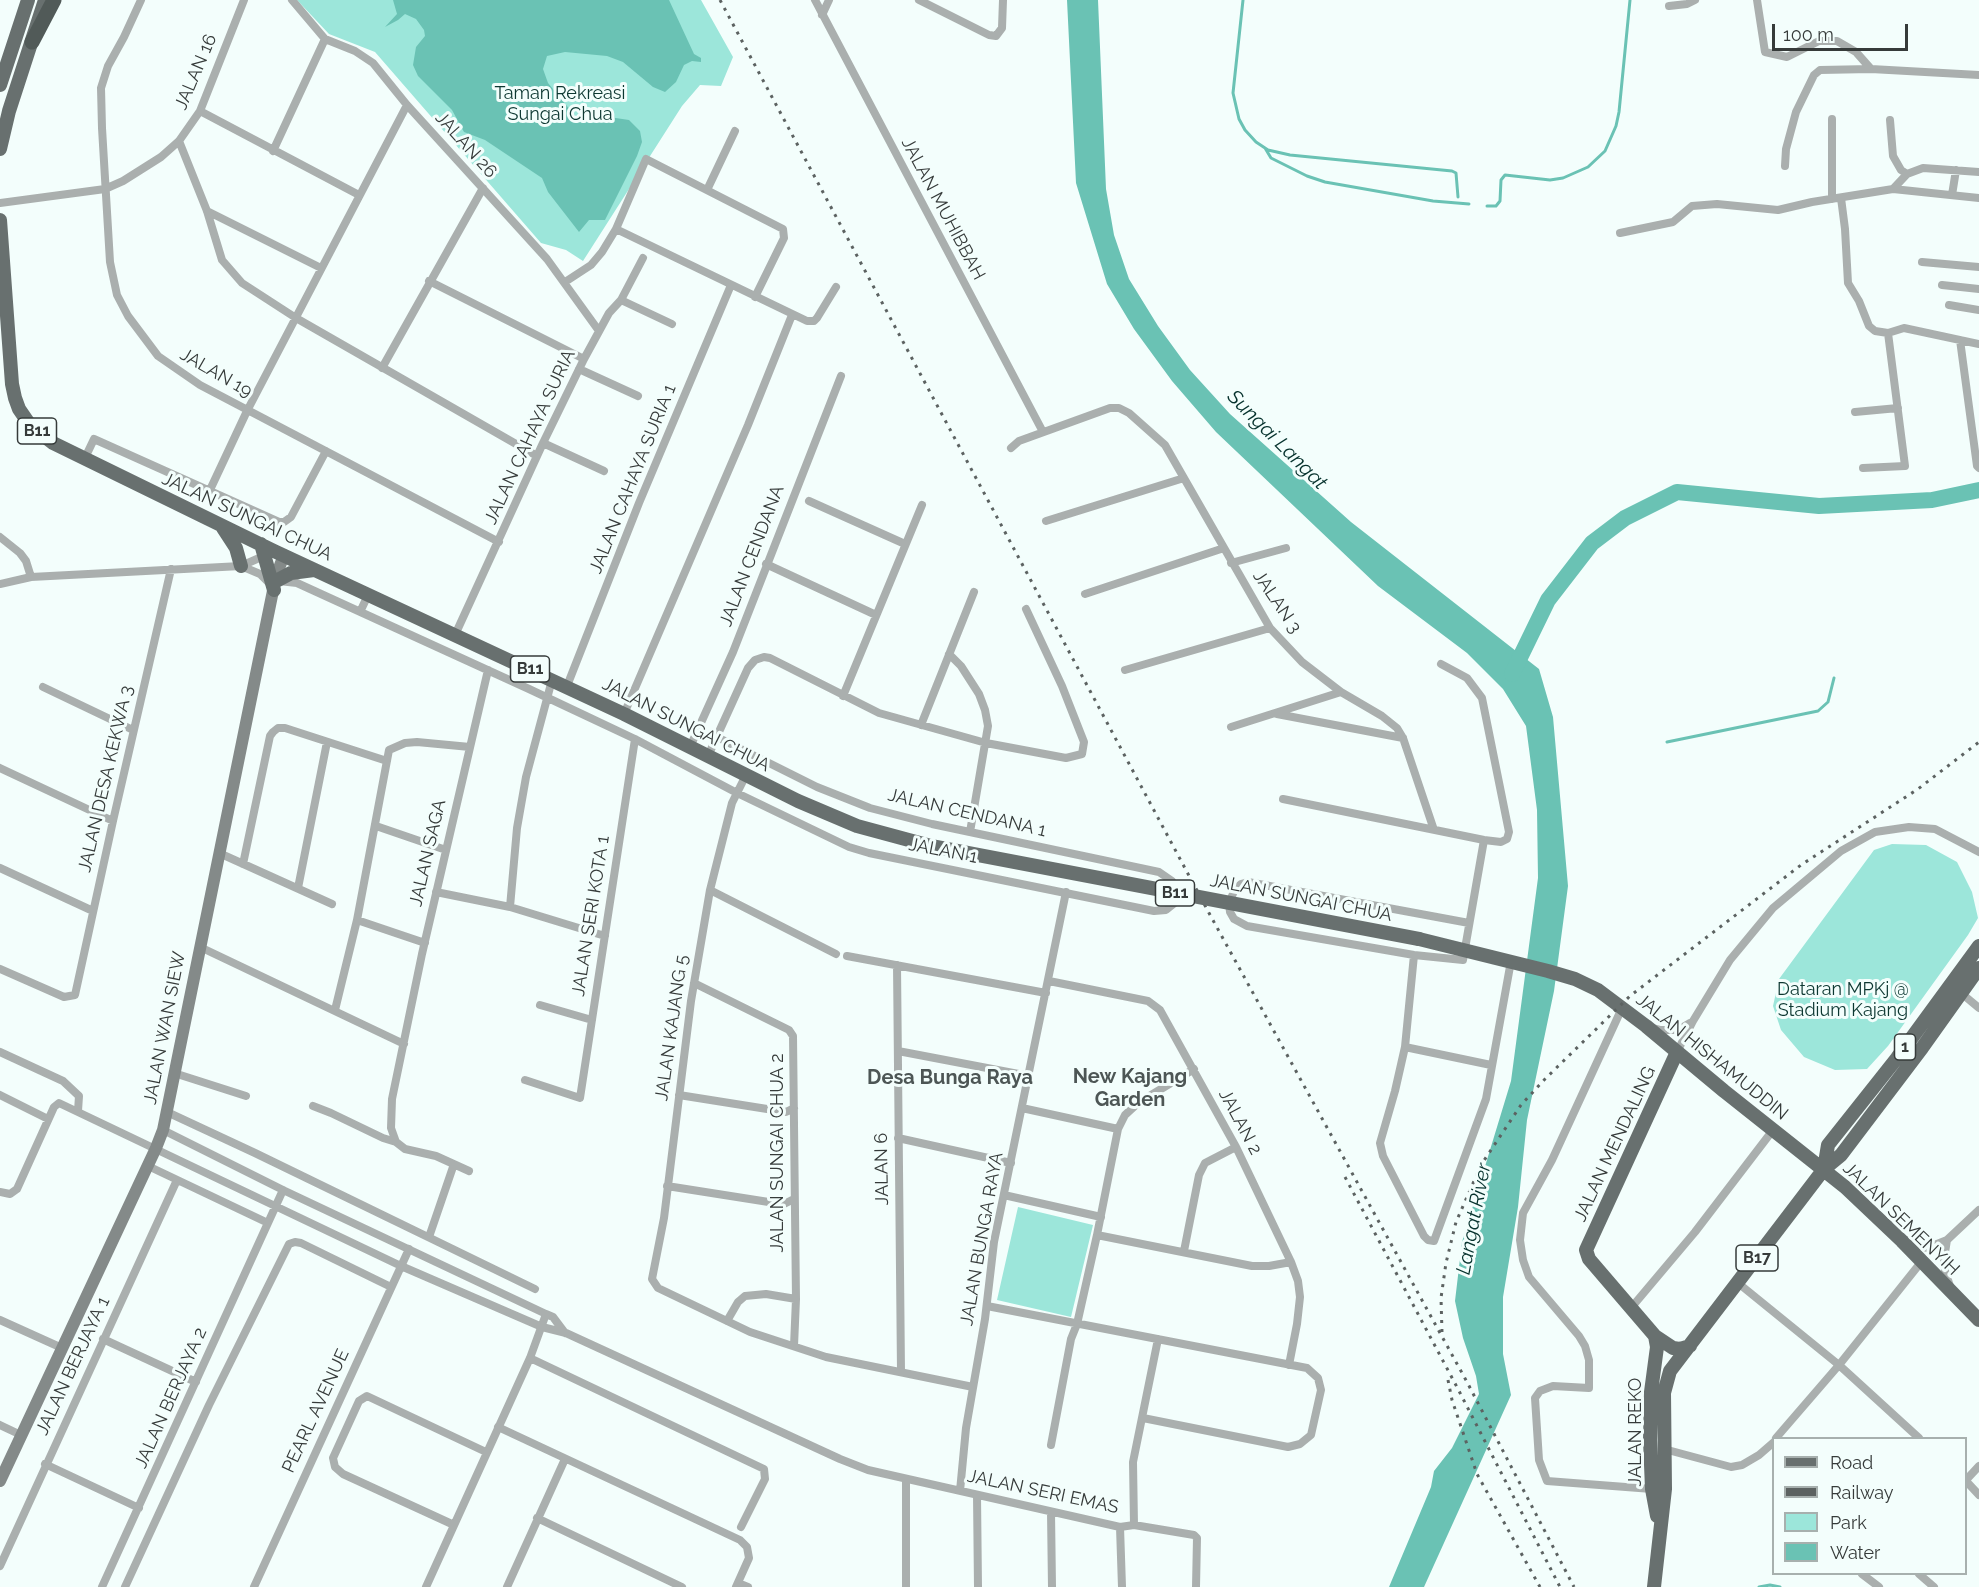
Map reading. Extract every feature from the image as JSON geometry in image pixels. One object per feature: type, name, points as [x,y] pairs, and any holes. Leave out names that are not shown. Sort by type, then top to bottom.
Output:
[{"type":"highway","points":[[32,42],[54,0]]},
{"type":"main road","points":[[0,85],[28,0]]},
{"type":"main road","points":[[0,148],[9,111],[45,0]]},
{"type":"main road","name":"JALAN SUNGAI CHUA","points":[[0,220],[3,288],[12,384],[19,409],[30,425],[42,435],[84,460],[271,551],[567,686],[746,776],[857,826],[931,846],[1419,939],[1575,979]]},
{"type":"main road","points":[[222,526],[236,548],[241,566]]},
{"type":"main road","points":[[271,551],[275,585]]},
{"type":"main road","points":[[275,585],[291,573],[316,570]]},
{"type":"main road","name":"1","points":[[1824,1169],[1828,1145],[1897,1058],[1979,946]]},
{"type":"main road","name":"1","points":[[1841,1155],[1979,968]]},
{"type":"main road","name":"JALAN HISHAMUDDIN","points":[[1575,979],[1598,990],[1646,1026],[1824,1169]]},
{"type":"main road","name":"JALAN MENDALING","points":[[1631,1308],[1589,1259],[1586,1250],[1677,1053]]},
{"type":"main road","points":[[1841,1155],[1837,1172],[1845,1187]]},
{"type":"main road","name":"B17","points":[[1690,1346],[1824,1169],[1841,1155]]},
{"type":"main road","name":"JALAN SEMENYIH","points":[[1824,1169],[1902,1241],[1979,1320]]},
{"type":"main road","points":[[1631,1308],[1655,1336],[1672,1348],[1680,1349],[1690,1346]]},
{"type":"main road","name":"JALAN REKO","points":[[1655,1336],[1657,1347],[1650,1401],[1652,1489],[1659,1527]]},
{"type":"main road","name":"JALAN REKO","points":[[1654,1587],[1665,1489],[1663,1413],[1666,1381],[1670,1371],[1690,1346]]},
{"type":"street","name":"JALAN 19","points":[[141,0],[108,66],[101,88],[111,273],[117,295],[128,316],[164,361],[200,385],[499,542]]},
{"type":"street","name":"JALAN 16","points":[[0,203],[105,189],[143,169],[179,141],[200,111],[244,0]]},
{"type":"street","name":"JALAN 26","points":[[292,0],[325,39],[355,51],[373,63],[407,105],[565,282],[599,331]]},
{"type":"street","name":"JALAN MUHIBBAH","points":[[815,0],[1043,432]]},
{"type":"street","points":[[822,15],[829,0]]},
{"type":"street","points":[[919,0],[989,35],[996,36],[1004,19],[1003,0]]},
{"type":"street","points":[[1669,6],[1687,4],[1695,0]]},
{"type":"street","points":[[1757,0],[1765,52],[1787,57],[1819,41],[1837,41],[1856,52],[1871,69]]},
{"type":"street","points":[[273,151],[325,39]]},
{"type":"street","points":[[1785,166],[1786,149],[1796,112],[1817,71],[1871,69],[1979,75]]},
{"type":"street","points":[[210,492],[247,411],[407,105]]},
{"type":"street","points":[[200,111],[359,195]]},
{"type":"street","points":[[1832,119],[1837,199],[1845,229],[1848,283],[1859,301],[1869,326],[1875,331],[1888,333],[1904,328],[1979,344]]},
{"type":"street","points":[[1890,120],[1893,156],[1901,170],[1907,174]]},
{"type":"street","points":[[707,190],[735,131]]},
{"type":"street","points":[[179,141],[207,211],[222,260],[250,289],[296,318],[537,456]]},
{"type":"street","points":[[565,282],[597,259],[616,229],[646,159],[780,226],[784,231],[784,238],[754,297]]},
{"type":"street","points":[[1893,189],[1907,174],[1923,168],[1979,172]]},
{"type":"street","points":[[1952,195],[1956,170]]},
{"type":"street","points":[[382,368],[483,188]]},
{"type":"street","points":[[1620,233],[1673,222],[1692,206],[1717,204],[1778,210],[1812,201],[1893,189],[1979,198]]},
{"type":"street","points":[[207,211],[321,268]]},
{"type":"street","points":[[616,229],[807,321],[814,321],[836,287]]},
{"type":"street","name":"JALAN CAHAYA SURIA","points":[[455,635],[579,369],[609,313],[621,300],[643,258]]},
{"type":"street","points":[[1922,262],[1979,267]]},
{"type":"street","points":[[429,281],[584,359]]},
{"type":"street","name":"JALAN CAHAYA SURIA 1","points":[[567,686],[639,503],[731,285]]},
{"type":"street","points":[[1942,285],[1979,289]]},
{"type":"street","points":[[621,300],[672,324]]},
{"type":"street","points":[[1949,305],[1979,310]]},
{"type":"street","points":[[624,714],[748,425],[792,315]]},
{"type":"street","points":[[1863,468],[1905,466],[1888,333]]},
{"type":"street","points":[[1960,340],[1979,468]]},
{"type":"street","points":[[579,369],[638,396]]},
{"type":"street","name":"JALAN CENDANA","points":[[690,747],[733,652],[841,376]]},
{"type":"street","name":"JALAN 3","points":[[1043,432],[1110,408],[1119,408],[1129,413],[1165,445],[1270,628],[1302,662],[1341,692],[1390,722],[1403,738],[1434,830]]},
{"type":"street","points":[[1855,412],[1898,408]]},
{"type":"street","points":[[1011,448],[1019,441],[1043,432]]},
{"type":"street","points":[[84,460],[94,439],[274,521],[284,522],[291,517],[326,451]]},
{"type":"street","points":[[543,443],[604,471]]},
{"type":"street","points":[[1046,521],[1184,478]]},
{"type":"street","points":[[809,501],[905,544]]},
{"type":"street","points":[[843,696],[922,505]]},
{"type":"street","points":[[0,537],[21,553],[31,577]]},
{"type":"street","points":[[1085,594],[1224,548]]},
{"type":"street","points":[[1231,563],[1286,548]]},
{"type":"street","points":[[0,584],[31,577],[241,566],[271,551]]},
{"type":"street","points":[[766,564],[876,615]]},
{"type":"street","points":[[241,566],[275,585]]},
{"type":"street","name":"JALAN DESA KEKWA 3","points":[[0,969],[64,997],[72,998],[75,995],[171,569]]},
{"type":"street","name":"JALAN 1","points":[[275,585],[297,583],[635,739],[736,793],[849,846],[869,853],[1154,911]]},
{"type":"street","name":"JALAN WAN SIEW","points":[[0,1481],[163,1130],[275,585]]},
{"type":"street","points":[[921,725],[974,592]]},
{"type":"street","points":[[360,612],[368,595]]},
{"type":"street","points":[[708,756],[748,668],[759,658],[770,658],[879,713],[986,743],[1066,758],[1082,754],[1084,742],[1062,686],[1026,609]]},
{"type":"street","points":[[1125,670],[1270,628]]},
{"type":"street","points":[[949,654],[961,666],[979,694],[986,718],[986,743],[970,832]]},
{"type":"street","points":[[1283,799],[1484,840],[1501,842],[1509,837],[1485,708],[1473,684],[1467,678],[1441,664]]},
{"type":"street","name":"JALAN SAGA","points":[[396,1142],[391,1128],[392,1100],[424,943],[488,670]]},
{"type":"street","points":[[510,907],[519,818],[526,777],[552,680]]},
{"type":"street","points":[[43,687],[134,730]]},
{"type":"street","points":[[1231,728],[1341,692]]},
{"type":"street","points":[[1277,714],[1403,738]]},
{"type":"street","points":[[243,864],[270,736],[273,732],[285,728],[387,761]]},
{"type":"street","name":"JALAN CENDANA 1","points":[[717,736],[846,800],[870,808],[970,832],[1159,872],[1172,881],[1176,891],[1176,902],[1167,910],[1154,911]]},
{"type":"street","name":"JALAN SERI KOTA 1","points":[[525,1080],[580,1098],[635,739]]},
{"type":"street","points":[[298,888],[327,742]]},
{"type":"street","points":[[335,1011],[357,920],[389,750],[405,743],[431,742],[470,747]]},
{"type":"street","points":[[0,768],[113,821]]},
{"type":"street","name":"JALAN KAJANG 5","points":[[727,1321],[658,1287],[652,1279],[664,1218],[694,983],[710,890],[732,803],[746,776]]},
{"type":"street","points":[[791,819],[798,801]]},
{"type":"street","points":[[376,826],[446,850]]},
{"type":"street","points":[[1677,1053],[1693,1021],[1730,960],[1773,908],[1855,841],[1875,832],[1920,827],[1935,829],[1979,852]]},
{"type":"street","points":[[1469,923],[1248,882],[1235,889],[1229,903],[1230,912],[1241,924],[1414,955],[1463,960],[1484,840]]},
{"type":"street","points":[[219,853],[332,904]]},
{"type":"street","points":[[0,868],[93,911]]},
{"type":"street","points":[[710,890],[836,954]]},
{"type":"street","points":[[436,892],[510,907],[604,936]]},
{"type":"street","name":"JALAN BUNGA RAYA","points":[[960,1491],[966,1428],[987,1306],[994,1242],[1066,892]]},
{"type":"street","points":[[357,920],[424,943]]},
{"type":"street","points":[[200,947],[404,1044]]},
{"type":"street","points":[[1414,955],[1405,1047],[1380,1150],[1424,1236],[1434,1241],[1486,1099],[1491,1065],[1515,962]]},
{"type":"street","points":[[847,956],[1046,993]]},
{"type":"street","name":"JALAN 6","points":[[897,965],[901,1372]]},
{"type":"street","name":"JALAN 2","points":[[1048,981],[1148,1001],[1160,1010],[1236,1147],[1298,1281],[1300,1296],[1289,1365]]},
{"type":"street","name":"JALAN SUNGAI CHUA 2","points":[[694,983],[789,1030],[793,1036],[794,1346]]},
{"type":"street","points":[[1961,993],[1979,1008]]},
{"type":"street","points":[[540,1005],[592,1020]]},
{"type":"street","points":[[1622,1008],[1552,1160],[1523,1213],[1520,1240],[1523,1260],[1529,1277],[1578,1336],[1585,1346],[1589,1360],[1590,1388],[1553,1386],[1540,1391],[1535,1398],[1539,1460],[1547,1481],[1652,1489]]},
{"type":"street","points":[[1646,1026],[1660,1030],[1678,1030],[1693,1021]]},
{"type":"street","points":[[1405,1047],[1491,1065]]},
{"type":"street","points":[[898,1051],[1029,1076]]},
{"type":"street","points":[[0,1052],[63,1082],[79,1096],[78,1111]]},
{"type":"street","points":[[1050,1446],[1071,1339],[1077,1324],[1097,1235],[1118,1129],[1125,1115],[1138,1102],[1194,1069]]},
{"type":"street","points":[[174,1073],[246,1096]]},
{"type":"street","points":[[0,1095],[48,1119]]},
{"type":"street","points":[[679,1095],[786,1113],[794,1108]]},
{"type":"street","points":[[1,1194],[10,1194],[16,1189],[48,1119],[54,1107],[59,1103],[401,1266],[542,1328],[566,1334]]},
{"type":"street","points":[[313,1106],[396,1142],[405,1149],[436,1156],[469,1171]]},
{"type":"street","points":[[1022,1108],[1118,1129]]},
{"type":"street","points":[[167,1112],[535,1289]]},
{"type":"street","points":[[163,1130],[283,1190],[553,1317],[566,1334]]},
{"type":"street","points":[[1631,1308],[1695,1232],[1773,1130]]},
{"type":"street","points":[[898,1138],[1011,1163]]},
{"type":"street","points":[[1184,1251],[1199,1175],[1204,1163],[1236,1147]]},
{"type":"street","points":[[429,1237],[454,1164]]},
{"type":"street","points":[[148,1166],[268,1223]]},
{"type":"street","name":"JALAN BERJAYA 1","points":[[0,1566],[177,1180]]},
{"type":"street","points":[[667,1186],[784,1204],[794,1199]]},
{"type":"street","name":"JALAN BERJAYA 2","points":[[102,1587],[283,1190]]},
{"type":"street","points":[[1004,1195],[1101,1217]]},
{"type":"street","points":[[1902,1241],[1927,1248],[1947,1240],[1979,1210]]},
{"type":"street","points":[[1097,1235],[1252,1266],[1291,1262]]},
{"type":"street","points":[[1947,1240],[1945,1271],[1954,1295]]},
{"type":"street","points":[[125,1587],[209,1405],[289,1244],[301,1243],[391,1287]]},
{"type":"street","name":"PEARL AVENUE","points":[[254,1587],[409,1249]]},
{"type":"street","points":[[1778,1437],[1922,1261]]},
{"type":"street","points":[[1738,1283],[1839,1365],[1918,1437]]},
{"type":"street","points":[[795,1299],[766,1294],[745,1296],[738,1302],[727,1321],[750,1332],[826,1357],[973,1387]]},
{"type":"street","points":[[987,1306],[1307,1368],[1318,1378],[1321,1390],[1311,1435],[1300,1444],[1288,1447],[1143,1418]]},
{"type":"street","points":[[428,1584],[530,1358],[546,1314]]},
{"type":"street","points":[[0,1320],[62,1348]]},
{"type":"street","name":"JALAN SERI EMAS","points":[[566,1334],[868,1470],[1120,1527],[1134,1526],[1194,1535],[1197,1538],[1196,1587]]},
{"type":"street","points":[[103,1339],[196,1382]]},
{"type":"street","points":[[1134,1526],[1133,1462],[1158,1339]]},
{"type":"street","points":[[530,1358],[764,1469],[765,1479],[741,1527]]},
{"type":"street","points":[[454,1525],[344,1474],[335,1467],[333,1458],[359,1401],[367,1396],[486,1452]]},
{"type":"street","points":[[0,1425],[21,1435]]},
{"type":"street","points":[[498,1427],[740,1540],[747,1547],[748,1558],[737,1585],[748,1587]]},
{"type":"street","points":[[1664,1449],[1731,1467],[1751,1460],[1772,1444]]},
{"type":"street","points":[[519,1587],[508,1585],[565,1459]]},
{"type":"street","points":[[45,1464],[139,1508]]},
{"type":"street","points":[[1967,1478],[1979,1466]]},
{"type":"street","points":[[906,1479],[906,1587]]},
{"type":"street","points":[[1967,1482],[1979,1495]]},
{"type":"street","points":[[977,1495],[978,1587]]},
{"type":"street","points":[[1051,1512],[1052,1587]]},
{"type":"street","points":[[537,1518],[682,1587]]},
{"type":"street","points":[[1120,1527],[1122,1587]]},
{"type":"street","points":[[1863,1575],[1879,1587]]},
{"type":"street","points":[[1920,1575],[1934,1587]]},
{"type":"green space","name":"Taman Rekreasi Sungai Chua","points":[[297,0],[701,0],[733,57],[721,86],[700,85],[682,106],[583,261],[566,250],[541,243],[375,52],[329,34]]},
{"type":"green space","name":"Dataran MPKj @ Stadium Kajang","points":[[1892,844],[1926,845],[1957,862],[1972,892],[1978,918],[1888,1046],[1867,1069],[1835,1070],[1804,1057],[1781,1030],[1773,1006],[1779,979],[1874,850]]},
{"type":"green space","points":[[1018,1207],[1093,1225],[1071,1317],[997,1300]]},
{"type":"water","points":[[393,0],[669,0],[694,54],[701,58],[701,62],[692,61],[684,65],[676,82],[665,92],[653,87],[623,62],[607,56],[565,52],[547,56],[543,69],[548,83],[576,117],[592,123],[609,117],[629,120],[640,131],[642,142],[605,220],[589,220],[579,232],[548,192],[542,178],[485,140],[464,132],[452,110],[418,76],[413,65],[416,47],[425,36],[424,30],[416,19],[405,14],[385,27],[397,14]]},
{"type":"water","name":"Langat River","points":[[1067,0],[1098,0],[1106,189],[1114,235],[1129,279],[1158,326],[1190,370],[1230,414],[1351,522],[1539,669],[1553,717],[1568,886],[1554,991],[1527,1120],[1518,1207],[1503,1297],[1503,1354],[1511,1395],[1424,1587],[1389,1587],[1431,1487],[1434,1471],[1452,1448],[1479,1394],[1455,1301],[1462,1242],[1511,1081],[1538,878],[1537,810],[1526,726],[1503,689],[1467,653],[1378,586],[1216,432],[1172,381],[1134,329],[1107,284],[1076,183]]},
{"type":"waterway","points":[[1243,0],[1233,93],[1239,119],[1256,142],[1268,150],[1290,155],[1452,171],[1456,173],[1458,197]]},
{"type":"waterway","points":[[1487,206],[1496,206],[1500,201],[1501,180],[1505,175],[1550,180],[1563,178],[1588,167],[1605,151],[1616,126],[1619,112],[1630,0]]},
{"type":"waterway","points":[[1265,148],[1271,158],[1307,176],[1325,182],[1433,201],[1469,204]]},
{"type":"waterway","points":[[1512,674],[1548,600],[1592,543],[1625,518],[1677,492],[1819,506],[1932,500],[1979,490]]},
{"type":"waterway","points":[[1667,742],[1818,711],[1828,702],[1834,678]]},
{"type":"waterway","points":[[1759,1587],[1770,1585],[1780,1587]]},
{"type":"railway","points":[[720,0],[1209,913],[1467,1382],[1574,1587]]},
{"type":"railway","points":[[1442,1332],[1441,1298],[1446,1263],[1456,1222],[1481,1165],[1521,1105],[1630,996],[1801,865],[1918,789],[1979,742]]},
{"type":"railway","points":[[1345,1177],[1560,1587]]},
{"type":"railway","points":[[1448,1380],[1452,1400],[1477,1474],[1540,1587]]},
{"type":"district","name":"Desa Bunga Raya","points":[[950,1078]]},
{"type":"district","name":"New Kajang Garden","points":[[1130,1088]]},
{"type":"water label","name":"Sungai Langat","points":[[1277,440]]}]
